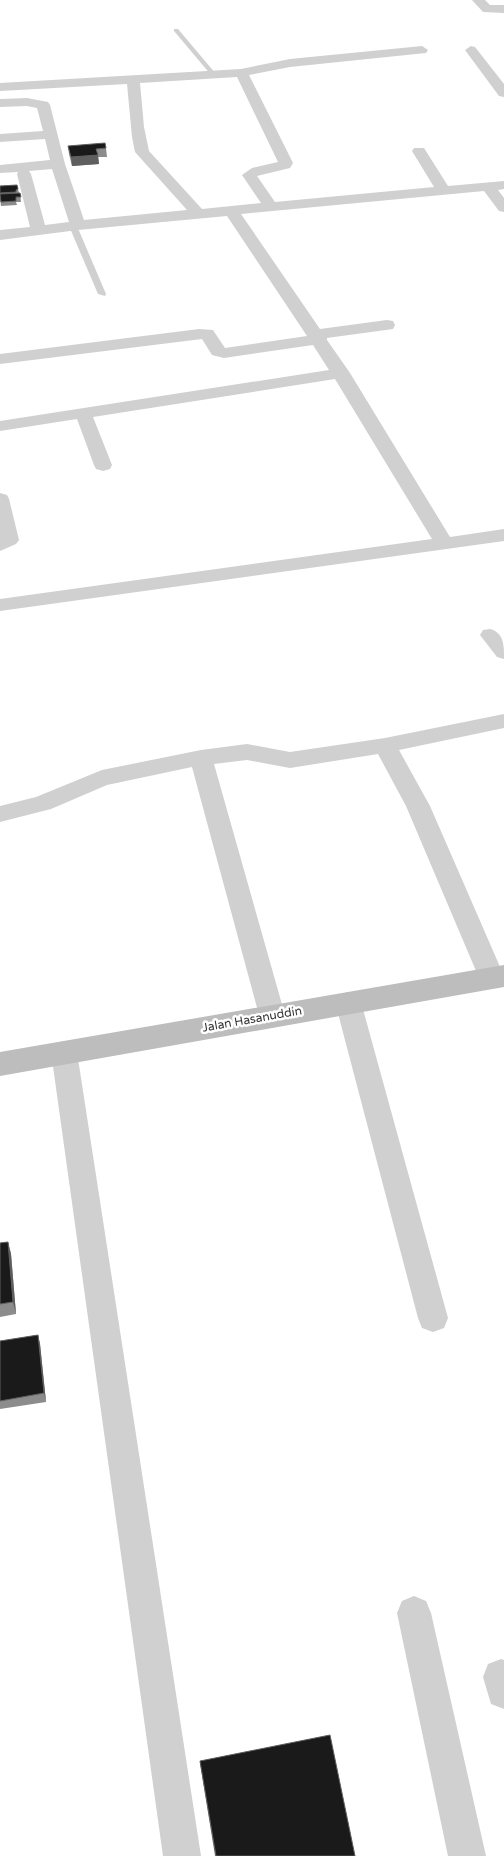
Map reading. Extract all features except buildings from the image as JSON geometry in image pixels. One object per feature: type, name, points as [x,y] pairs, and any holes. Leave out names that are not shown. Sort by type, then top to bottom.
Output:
[{"type":"main road","name":"Jalan Hasanuddin","points":[[0,1064],[498,977]]},
{"type":"street","points":[[478,0],[487,9],[504,9]]},
{"type":"street","points":[[0,87],[241,73],[290,63],[422,50]]},
{"type":"street","points":[[471,50],[504,93]]},
{"type":"street","points":[[241,73],[286,163],[285,165],[257,171],[249,175],[271,207]]},
{"type":"street","points":[[134,79],[139,133],[138,143],[142,152],[199,214]]},
{"type":"street","points":[[0,103],[27,102],[43,105],[76,226]]},
{"type":"street","points":[[0,138],[51,134]]},
{"type":"street","points":[[419,151],[443,190]]},
{"type":"street","points":[[0,169],[58,164]]},
{"type":"street","points":[[24,174],[39,230]]},
{"type":"street","points":[[0,235],[504,185]]},
{"type":"street","points":[[488,186],[504,208]]},
{"type":"street","points":[[232,211],[341,373],[444,543]]},
{"type":"street","points":[[0,359],[199,334],[207,334],[218,351],[224,353],[387,325]]},
{"type":"street","points":[[0,426],[341,373]]},
{"type":"street","points":[[83,413],[103,464]]},
{"type":"street","points":[[0,499],[9,540],[0,545]]},
{"type":"street","points":[[0,605],[504,535]]},
{"type":"street","points":[[490,636],[504,652]]},
{"type":"street","points":[[0,814],[43,803],[102,778],[201,758],[247,752],[280,760],[290,760],[385,745],[504,721]]},
{"type":"street","points":[[385,745],[418,806],[498,977]]},
{"type":"street","points":[[201,758],[272,1015]]},
{"type":"street","points":[[348,1002],[433,1318]]},
{"type":"street","points":[[64,1052],[182,1856]]},
{"type":"street","points":[[414,1614],[467,1856]]},
{"type":"lane","points":[[176,30],[214,75]]},
{"type":"lane","points":[[76,226],[102,294]]}]
